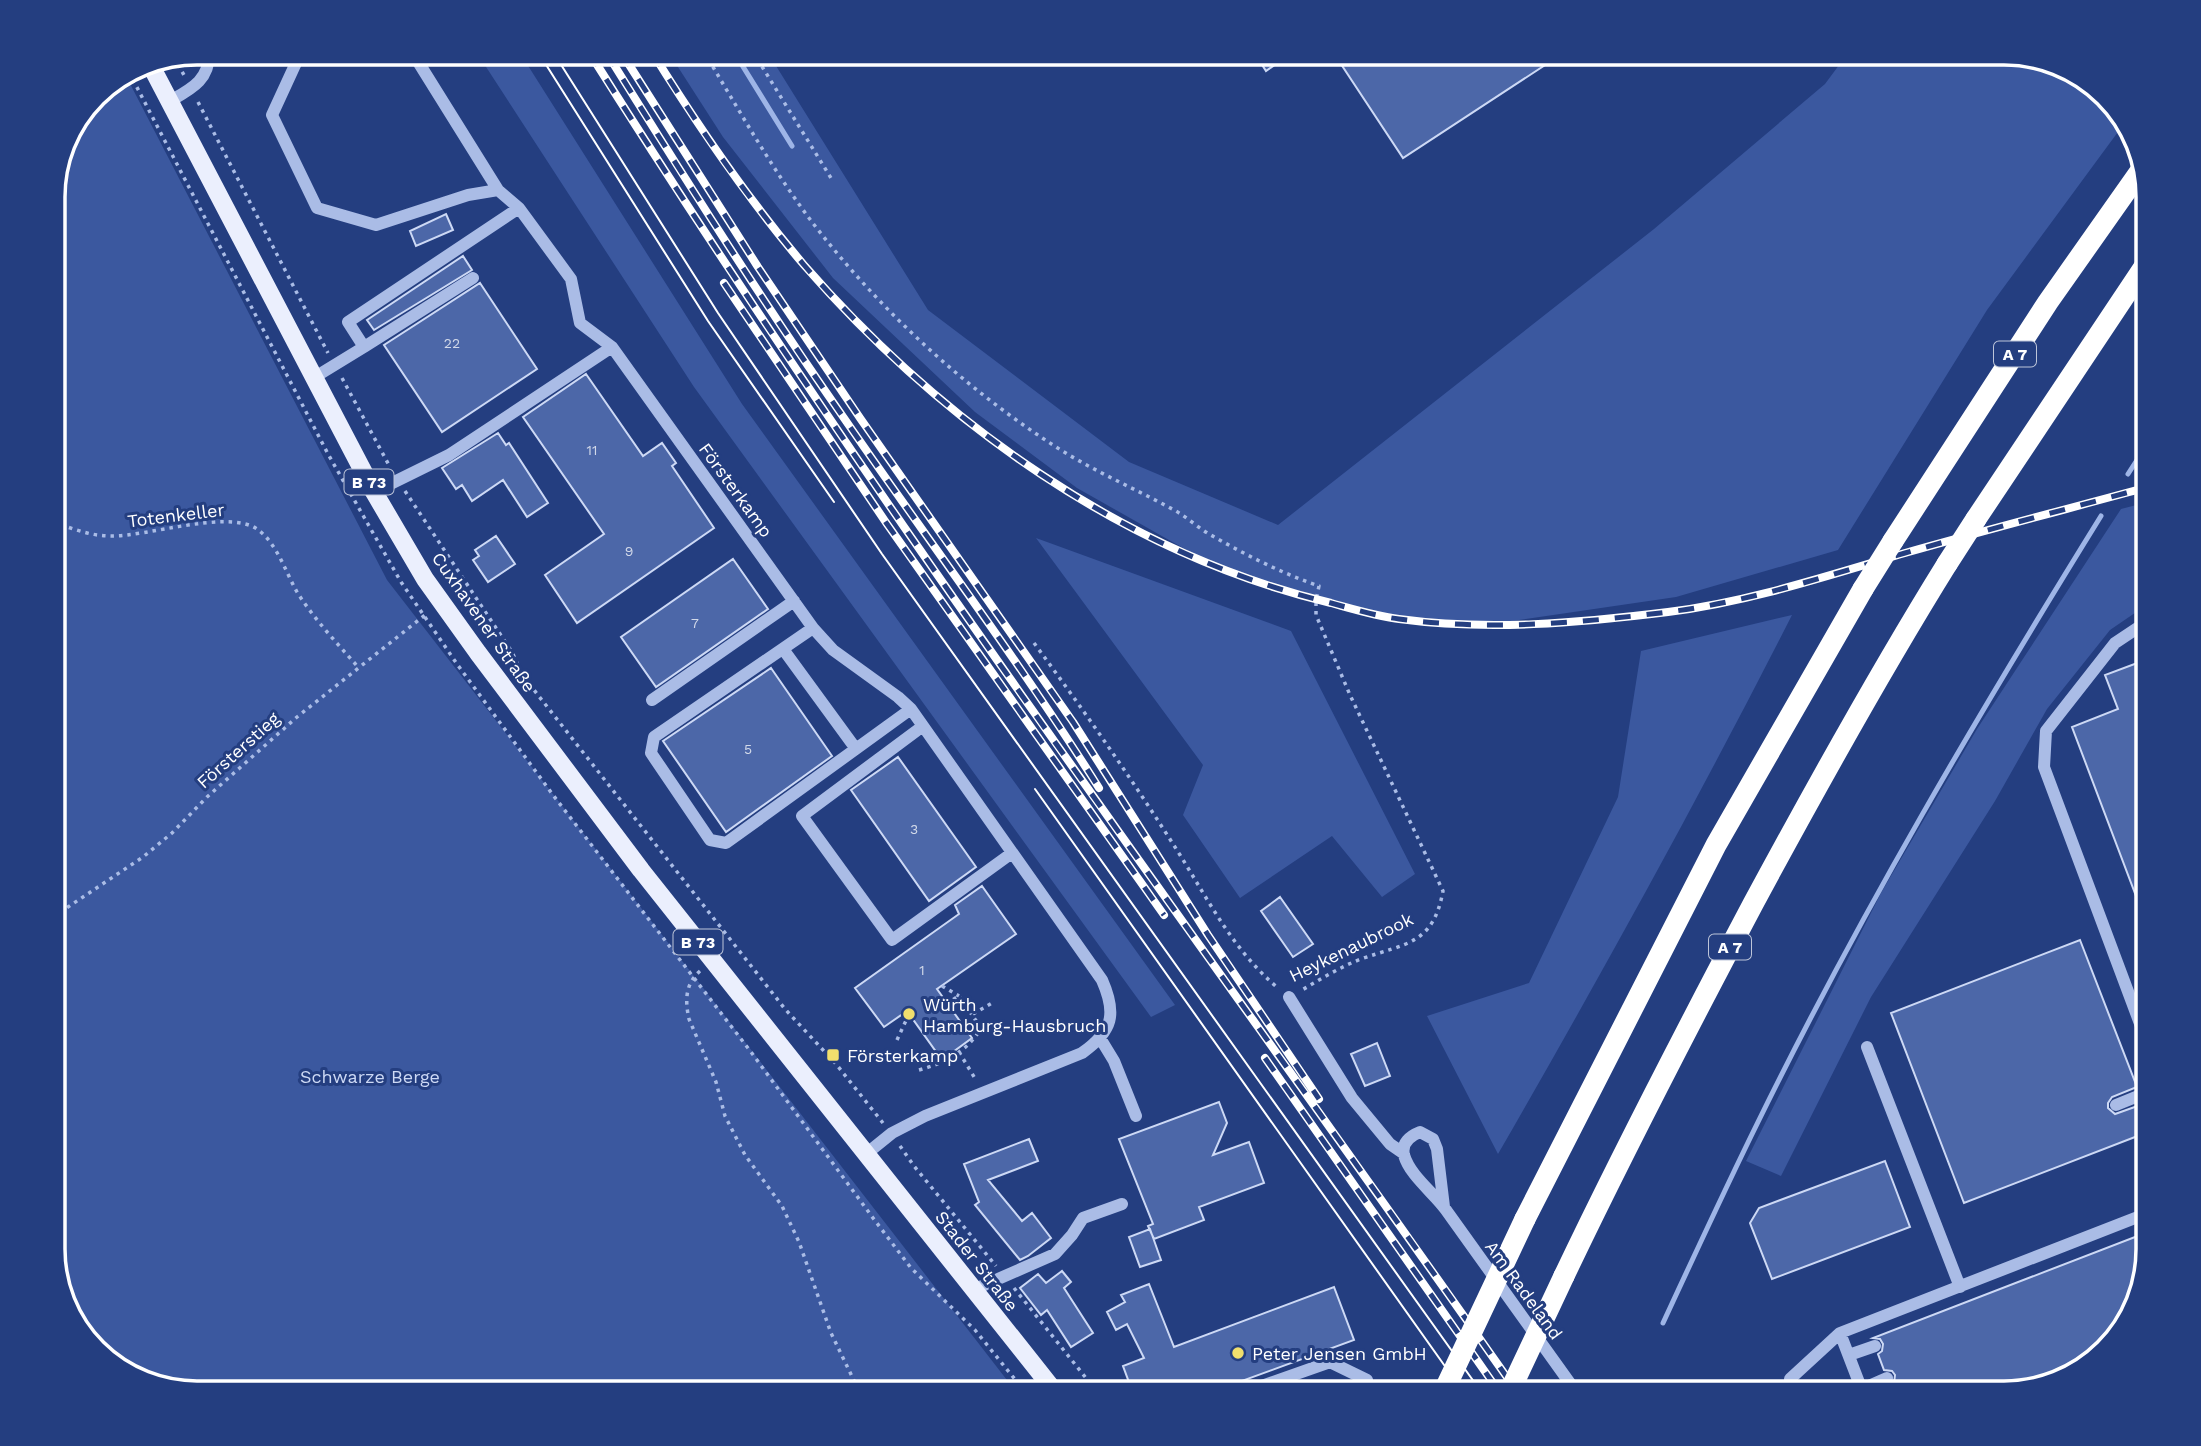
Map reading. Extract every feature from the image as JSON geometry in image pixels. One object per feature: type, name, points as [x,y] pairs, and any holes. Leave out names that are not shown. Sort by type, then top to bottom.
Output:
[{"type":"highway","name":"A 7","points":[[1449,1381],[1525,1219],[1716,845],[1893,541],[2048,302],[2135,179]]},
{"type":"highway","name":"A 7","points":[[1515,1381],[1614,1172],[1812,794],[1947,564],[2136,279]]},
{"type":"main road","name":"Cuxhavener Straße","points":[[154,72],[374,492],[425,579],[552,753],[712,961],[866,1154]]},
{"type":"main road","name":"Stader Straße","points":[[866,1154],[1046,1381]]},
{"type":"street","points":[[170,101],[191,89],[206,73],[208,65]]},
{"type":"street","points":[[296,65],[272,115],[317,208],[376,225],[468,195],[498,190]]},
{"type":"street","points":[[364,347],[348,321],[519,208],[498,190],[420,65]]},
{"type":"street","name":"Försterkamp","points":[[519,208],[571,279],[580,323],[612,347],[813,628],[833,650],[911,709],[1102,980],[1111,1000],[1111,1017],[1100,1038]]},
{"type":"street","points":[[315,377],[473,278]]},
{"type":"street","points":[[374,492],[449,455],[612,347]]},
{"type":"street","points":[[652,700],[794,601]]},
{"type":"street","points":[[813,628],[654,737],[651,753],[710,840],[726,843],[911,709]]},
{"type":"street","points":[[2136,629],[2115,643],[2046,731],[2044,767],[2136,1013]]},
{"type":"street","points":[[783,649],[856,749]]},
{"type":"street","points":[[923,726],[802,816],[891,940],[1012,853]]},
{"type":"street","name":"Heykenaubrook","points":[[1289,997],[1352,1098],[1390,1144],[1403,1153]]},
{"type":"street","points":[[866,1154],[892,1133],[925,1116],[1082,1053],[1100,1038],[1114,1061],[1136,1116]]},
{"type":"street","points":[[1867,1047],[1960,1287]]},
{"type":"street","points":[[2116,1105],[2136,1097]]},
{"type":"street","name":"Am Radeland","points":[[1444,1207],[1437,1149],[1433,1139],[1420,1132],[1404,1145],[1403,1153],[1568,1381]]},
{"type":"street","points":[[973,1290],[1055,1254],[1083,1218],[1122,1204]]},
{"type":"street","points":[[1790,1379],[1840,1333],[2136,1218]]},
{"type":"street","points":[[1840,1333],[1859,1381]]},
{"type":"street","points":[[1849,1355],[1875,1346]]},
{"type":"street","points":[[1278,1381],[1330,1362],[1367,1380]]},
{"type":"street","points":[[1881,1381],[1887,1378]]},
{"type":"path","name":"Heykenaubrook","points":[[712,65],[776,170],[812,222],[880,300],[936,355],[1011,415],[1054,445],[1178,512],[1215,537],[1279,570],[1319,586],[1316,615],[1350,695],[1443,891],[1437,918],[1422,935],[1393,949],[1359,960],[1289,997]]},
{"type":"path","points":[[761,65],[831,178]]},
{"type":"path","points":[[179,66],[335,366],[398,480],[512,652],[523,676],[785,1009],[836,1064],[892,1133]]},
{"type":"path","name":"Totenkeller","points":[[65,526],[107,537],[224,521],[243,523],[257,529],[268,540],[298,592],[319,621],[358,667]]},
{"type":"path","name":"Försterstieg","points":[[65,909],[143,857],[172,833],[207,796],[358,667],[442,603]]},
{"type":"path","points":[[1034,643],[1115,754],[1229,935],[1259,972],[1289,997]]},
{"type":"path","points":[[712,961],[696,974],[688,986],[689,1019],[716,1082],[730,1126],[745,1155],[782,1206],[799,1242],[831,1332],[854,1381]]},
{"type":"path","points":[[919,1070],[945,1062],[974,1041],[981,1028],[959,996],[942,986]]},
{"type":"path","points":[[947,1003],[959,996]]},
{"type":"path","points":[[972,1014],[995,1002]]},
{"type":"path","points":[[897,1040],[909,1014]]},
{"type":"path","points":[[958,1052],[975,1078],[981,1093]]},
{"type":"green space","points":[[485,65],[528,65],[742,404],[1175,1005],[1151,1017],[694,387]]},
{"type":"green space","points":[[677,65],[775,65],[928,310],[1129,462],[1278,525],[1654,229],[1825,84],[1839,65],[2030,67],[2063,78],[2085,92],[2098,103],[2119,131],[1987,310],[1838,550],[1676,597],[1492,624],[1395,617],[1222,570],[1077,488],[975,412],[833,278],[723,137]]},
{"type":"green space","name":"Schwarze Berge","points":[[130,83],[387,580],[1008,1381],[196,1381],[162,1377],[138,1368],[116,1354],[92,1330],[78,1308],[72,1292],[65,1258],[65,188],[69,162],[87,123],[110,97]]},
{"type":"green space","points":[[2136,505],[2136,612],[2110,630],[2047,709],[1995,801],[1871,997],[1781,1176],[1746,1161],[1881,893],[1977,729],[2121,509]]},
{"type":"green space","points":[[1036,538],[1291,631],[1415,874],[1382,897],[1332,836],[1240,898],[1183,815],[1203,765]]},
{"type":"green space","points":[[1792,615],[1648,887],[1498,1154],[1427,1016],[1529,983],[1618,797],[1641,651]]},
{"type":"building","points":[[1262,65],[1275,65],[1266,71]]},
{"type":"building","points":[[1342,65],[1545,65],[1403,158]]},
{"type":"building","points":[[446,214],[453,230],[416,246],[410,231]]},
{"type":"building","points":[[463,256],[472,270],[374,330],[367,320]]},
{"type":"building","points":[[480,283],[537,369],[442,432],[384,345]]},
{"type":"building","points":[[586,374],[643,456],[662,443],[676,463],[672,466],[714,528],[577,623],[545,575],[604,534],[523,417]]},
{"type":"building","points":[[498,433],[506,445],[509,443],[548,503],[527,517],[503,480],[472,501],[462,485],[456,489],[442,468]]},
{"type":"building","points":[[496,536],[515,564],[488,582],[473,560],[479,556],[475,550]]},
{"type":"building","points":[[733,559],[768,609],[656,687],[621,637]]},
{"type":"building","points":[[2136,663],[2136,896],[2072,727],[2118,709],[2105,675]]},
{"type":"building","points":[[771,668],[832,756],[726,832],[663,741]]},
{"type":"building","points":[[898,757],[976,867],[929,901],[851,790]]},
{"type":"building","points":[[982,886],[1016,934],[937,989],[972,1038],[942,1060],[907,1011],[884,1027],[855,988],[959,914],[955,905]]},
{"type":"building","points":[[1280,897],[1313,944],[1293,957],[1261,911]]},
{"type":"building","points":[[2080,940],[2136,1084],[2136,1087],[2112,1097],[2108,1108],[2115,1114],[2136,1106],[2136,1137],[1964,1203],[1891,1013]]},
{"type":"building","points":[[1377,1043],[1390,1076],[1365,1086],[1351,1054]]},
{"type":"building","points":[[1219,1102],[1227,1123],[1213,1155],[1249,1142],[1264,1183],[1199,1207],[1204,1220],[1154,1239],[1148,1226],[1153,1224],[1119,1139]]},
{"type":"building","points":[[1029,1139],[1038,1161],[988,1180],[1022,1221],[1032,1213],[1051,1238],[1020,1260],[975,1205],[979,1202],[964,1164]]},
{"type":"building","points":[[1885,1161],[1910,1227],[1772,1279],[1750,1223],[1759,1208]]},
{"type":"building","points":[[1150,1229],[1161,1260],[1140,1267],[1129,1237]]},
{"type":"building","points":[[2136,1237],[2132,1284],[2123,1308],[2104,1336],[2091,1349],[2063,1368],[2022,1380],[1894,1381],[1895,1375],[1892,1371],[1884,1370],[1878,1354],[1882,1351],[1883,1344],[1880,1339],[1873,1338]]},
{"type":"building","points":[[1062,1271],[1071,1282],[1064,1288],[1093,1333],[1071,1347],[1047,1310],[1041,1315],[1020,1288],[1038,1274],[1046,1283]]},
{"type":"building","name":"Peter Jensen GmbH","points":[[1149,1284],[1174,1347],[1334,1287],[1354,1340],[1242,1381],[1129,1381],[1123,1366],[1144,1358],[1127,1324],[1116,1330],[1107,1312],[1125,1302],[1121,1295]]},
{"type":"waterway","points":[[742,65],[792,146]]},
{"type":"waterway","points":[[2128,474],[2136,462]]},
{"type":"waterway","points":[[1663,1323],[1758,1122],[1837,967],[1966,739],[2101,516]]},
{"type":"tram line","points":[[546,65],[708,321],[834,502]]},
{"type":"tram line","points":[[561,65],[718,313],[882,554],[1473,1381]]},
{"type":"tram line","points":[[1035,789],[1455,1381]]},
{"type":"railway","points":[[597,65],[699,224],[928,562],[1509,1381]]},
{"type":"railway","points":[[614,65],[784,330],[1006,649],[1099,788]]},
{"type":"railway","points":[[629,65],[758,267],[1073,722],[1208,935],[1319,1099]]},
{"type":"railway","points":[[660,65],[724,161],[804,265],[858,323],[916,378],[977,428],[1042,475],[1110,516],[1181,552],[1255,581],[1331,603],[1399,619],[1466,625],[1567,622],[1698,608],[1758,595],[2136,490]]},
{"type":"railway","points":[[724,283],[887,524],[1164,915]]},
{"type":"railway","points":[[1265,1058],[1492,1381]]},
{"type":"place","name":"Würth Hamburg-Hausbruch","points":[[909,1014]]},
{"type":"place","name":"Försterkamp","points":[[833,1055]]},
{"type":"place","name":"Peter Jensen GmbH","points":[[1238,1353]]}]
